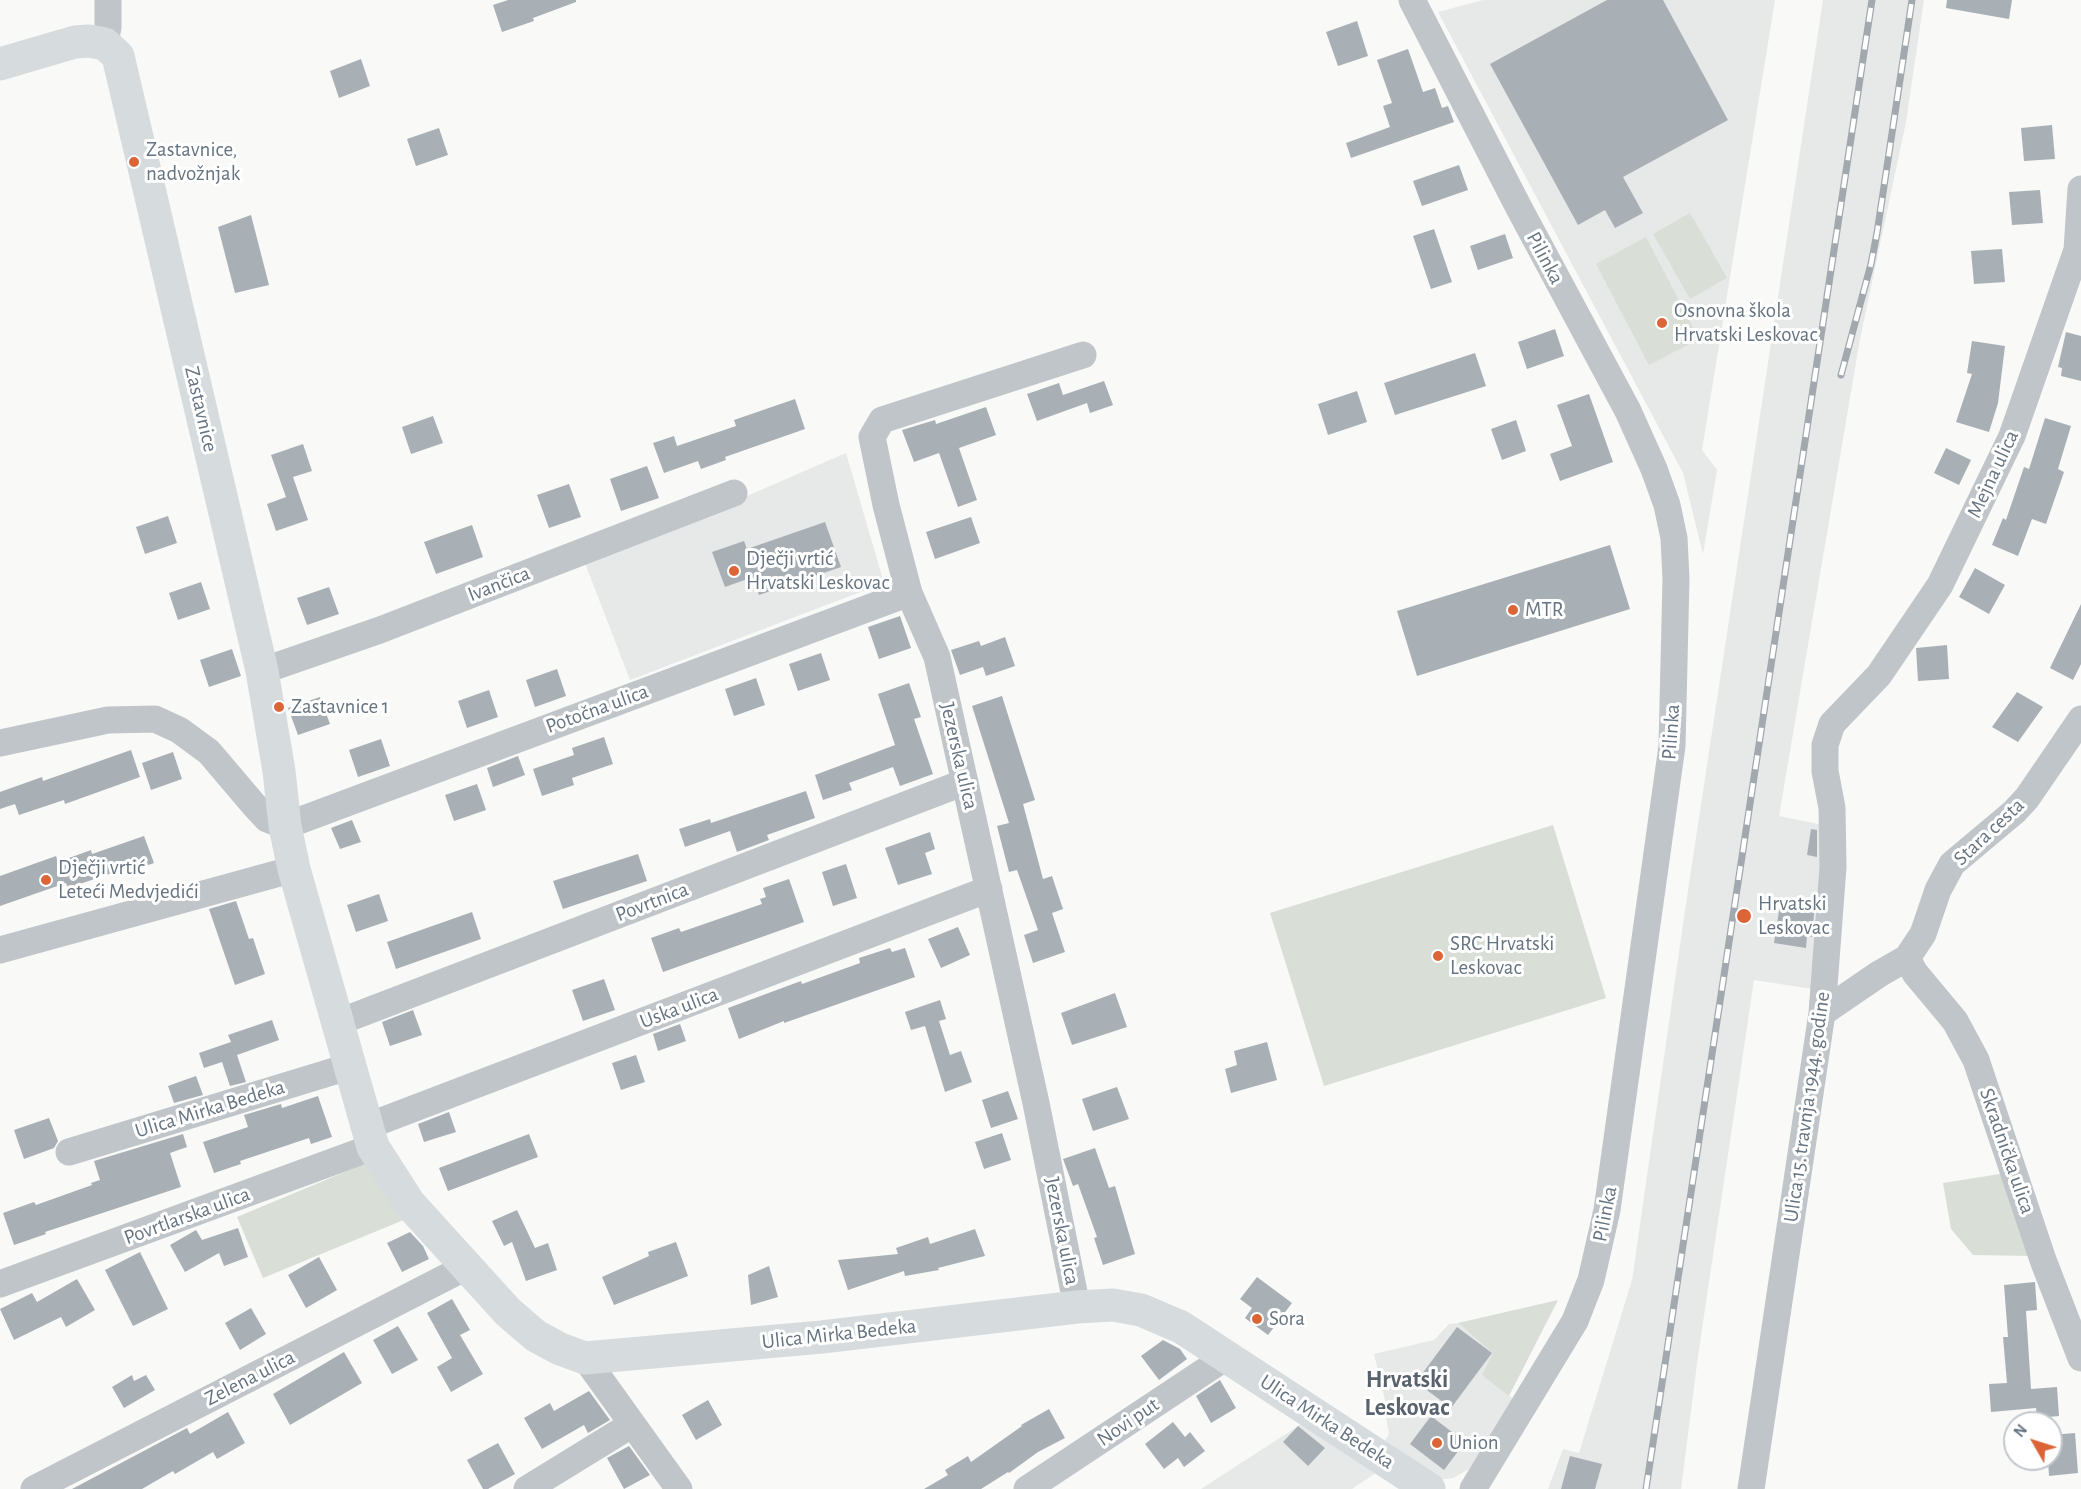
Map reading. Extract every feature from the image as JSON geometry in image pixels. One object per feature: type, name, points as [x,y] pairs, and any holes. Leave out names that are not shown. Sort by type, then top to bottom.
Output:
[{"type":"main road","points":[[0,64],[75,42],[89,41],[105,44]]},
{"type":"main road","name":"Zastavnice","points":[[105,44],[118,56],[120,62],[262,671],[279,771],[285,826]]},
{"type":"main road","name":"Ulica Mirka Bedeka","points":[[285,826],[294,869],[371,1137],[409,1203],[508,1312],[536,1336],[560,1349],[585,1358],[1113,1305],[1141,1310],[1181,1327],[1429,1489]]},
{"type":"street","points":[[105,44],[108,27],[108,0]]},
{"type":"street","name":"Pilinka","points":[[1412,0],[1519,208],[1628,411],[1667,505],[1674,538],[1676,579],[1672,746],[1605,1221],[1592,1280],[1575,1321],[1473,1489]]},
{"type":"street","name":"Mejna ulica","points":[[1832,724],[1879,675],[1940,585],[2012,436],[2077,250],[2081,189]]},
{"type":"street","name":"Jezerska ulica","points":[[1077,1307],[1036,1102],[937,657],[909,593],[886,505],[872,438],[882,420],[1083,355]]},
{"type":"street","name":"Ivančica","points":[[262,671],[380,630],[734,493]]},
{"type":"street","name":"Potočna ulica","points":[[285,826],[909,593]]},
{"type":"street","points":[[0,743],[108,720],[155,719],[179,730],[209,752],[267,819],[285,826]]},
{"type":"street","name":"Stara cesta","points":[[1822,1013],[1907,958],[1923,934],[1938,890],[1952,864],[2014,812],[2027,798],[2081,719]]},
{"type":"street","name":"Ulica 15. travnja 1944. godine","points":[[1751,1489],[1822,1013],[1833,867],[1832,808],[1825,771],[1825,745],[1832,724]]},
{"type":"street","name":"Povrtnica","points":[[339,1022],[965,782]]},
{"type":"street","points":[[0,950],[294,869]]},
{"type":"street","name":"Uska ulica","points":[[371,1137],[989,889]]},
{"type":"street","name":"Skradnička ulica","points":[[1907,958],[1915,973],[1955,1021],[1976,1060],[2043,1260],[2081,1358]]},
{"type":"street","name":"Ulica Mirka Bedeka","points":[[69,1152],[351,1066]]},
{"type":"street","name":"Povrtlarska ulica","points":[[0,1284],[371,1137]]},
{"type":"street","name":"Zelena ulica","points":[[34,1489],[466,1267]]},
{"type":"street","name":"Novi put","points":[[1028,1489],[1228,1357]]},
{"type":"street","points":[[585,1358],[679,1489]]},
{"type":"street","points":[[526,1489],[632,1425]]},
{"type":"shaded area","name":"Osnovna škola Hrvatski Leskovac","points":[[1483,0],[1775,0],[1702,450],[1717,470],[1703,554],[1683,473],[1438,12]]},
{"type":"shaded area","points":[[1823,0],[1924,0],[1906,122],[1860,339],[1779,816],[1828,826],[1819,990],[1754,980],[1698,1356],[1681,1489],[1548,1489],[1563,1449],[1579,1453],[1632,1280],[1687,897]]},
{"type":"shaded area","points":[[1690,213],[1727,278],[1690,299],[1653,234]]},
{"type":"shaded area","points":[[1646,237],[1699,339],[1649,365],[1596,264]]},
{"type":"shaded area","name":"Dječji vrtić Hrvatski Leskovac","points":[[846,453],[884,583],[630,680],[583,558],[740,499]]},
{"type":"shaded area","name":"SRC Hrvatski Leskovac","points":[[1553,825],[1606,998],[1324,1086],[1270,913]]},
{"type":"shaded area","points":[[369,1164],[406,1219],[263,1278],[237,1217],[359,1166]]},
{"type":"shaded area","points":[[2006,1173],[2035,1256],[1973,1255],[1951,1229],[1943,1183]]},
{"type":"shaded area","points":[[1558,1300],[1509,1396],[1482,1375],[1493,1353],[1458,1323]]},
{"type":"shaded area","points":[[1458,1323],[1494,1353],[1509,1396],[1515,1400],[1469,1469],[1453,1478],[1437,1480],[1380,1448],[1389,1434],[1386,1417],[1389,1417],[1374,1354],[1434,1340],[1449,1324]]},
{"type":"shaded area","points":[[1309,1419],[1383,1468],[1352,1489],[1201,1489]]},
{"type":"building","points":[[508,0],[576,0],[576,2],[533,18],[534,21],[502,32],[493,5]]},
{"type":"building","points":[[1607,0],[1663,0],[1728,120],[1623,177],[1643,213],[1615,228],[1605,210],[1578,225],[1490,64]]},
{"type":"building","points":[[1947,0],[2012,0],[2009,19],[1946,8]]},
{"type":"building","points":[[1357,21],[1368,56],[1338,66],[1326,32]]},
{"type":"building","points":[[1408,49],[1423,92],[1435,88],[1442,108],[1448,106],[1454,122],[1351,158],[1346,143],[1390,127],[1383,106],[1392,103],[1377,60]]},
{"type":"building","points":[[361,59],[370,86],[339,98],[330,71]]},
{"type":"building","points":[[2052,125],[2055,159],[2024,161],[2021,128]]},
{"type":"building","points":[[439,128],[448,155],[416,166],[407,139]]},
{"type":"building","points":[[1459,165],[1468,190],[1422,206],[1413,181]]},
{"type":"building","points":[[2040,190],[2043,223],[2012,225],[2009,192]]},
{"type":"building","points":[[251,215],[269,285],[235,293],[218,227]]},
{"type":"building","points":[[1434,229],[1452,282],[1431,289],[1413,236]]},
{"type":"building","points":[[1505,234],[1513,258],[1478,270],[1470,246]]},
{"type":"building","points":[[2002,249],[2005,282],[1974,284],[1971,251]]},
{"type":"building","points":[[1555,329],[1564,356],[1527,369],[1518,342]]},
{"type":"building","points":[[2066,332],[2081,336],[2081,381],[2061,376],[2062,368],[2058,367]]},
{"type":"building","points":[[1972,341],[2005,346],[1998,403],[1989,432],[1956,422],[1972,374],[1967,373]]},
{"type":"building","points":[[1475,353],[1486,386],[1395,415],[1384,383]]},
{"type":"building","points":[[1104,381],[1113,405],[1090,413],[1087,403],[1037,421],[1027,394],[1059,383],[1063,395]]},
{"type":"building","points":[[1357,391],[1367,422],[1328,435],[1318,404]]},
{"type":"building","points":[[1589,394],[1613,462],[1560,481],[1550,454],[1572,446],[1557,405]]},
{"type":"building","points":[[795,399],[805,429],[725,457],[726,460],[701,469],[698,461],[664,473],[653,443],[674,436],[677,446],[736,426],[734,420]]},
{"type":"building","points":[[986,407],[996,435],[959,448],[977,500],[958,507],[939,453],[914,462],[902,430],[935,420],[936,424]]},
{"type":"building","points":[[433,416],[443,443],[411,454],[402,427]]},
{"type":"building","points":[[2045,418],[2071,426],[2058,469],[2064,472],[2046,524],[2032,519],[2018,556],[1992,545],[2003,518],[2006,520],[2024,467],[2029,469]]},
{"type":"building","points":[[1516,420],[1526,451],[1502,460],[1491,429]]},
{"type":"building","points":[[303,444],[312,471],[293,477],[308,520],[276,531],[267,504],[286,497],[271,455]]},
{"type":"building","points":[[1946,448],[1971,460],[1959,485],[1934,473]]},
{"type":"building","points":[[647,466],[659,498],[621,511],[610,479]]},
{"type":"building","points":[[569,484],[581,517],[549,528],[537,495]]},
{"type":"building","points":[[168,516],[177,543],[145,554],[136,527]]},
{"type":"building","points":[[971,517],[980,543],[935,559],[926,532]]},
{"type":"building","points":[[825,522],[841,567],[759,595],[753,577],[725,587],[712,552],[744,541],[747,549]]},
{"type":"building","points":[[472,525],[483,557],[436,574],[424,542]]},
{"type":"building","name":"MTR","points":[[1610,545],[1630,609],[1417,676],[1397,611]]},
{"type":"building","points":[[1975,568],[2005,585],[1989,614],[1959,597]]},
{"type":"building","points":[[201,582],[210,609],[178,620],[169,593]]},
{"type":"building","points":[[329,587],[339,614],[307,625],[297,598]]},
{"type":"building","points":[[2081,604],[2081,664],[2073,680],[2050,668]]},
{"type":"building","points":[[900,616],[911,648],[879,659],[868,627]]},
{"type":"building","points":[[1005,637],[1015,666],[986,676],[983,667],[960,675],[951,650],[979,641],[981,646]]},
{"type":"building","points":[[1947,645],[1949,679],[1918,681],[1916,648]]},
{"type":"building","points":[[232,649],[241,676],[209,687],[200,660]]},
{"type":"building","points":[[821,653],[830,680],[798,691],[789,664]]},
{"type":"building","points":[[557,669],[566,696],[535,707],[526,680]]},
{"type":"building","points":[[756,678],[765,705],[734,716],[725,689]]},
{"type":"building","points":[[909,683],[921,717],[914,719],[933,774],[900,786],[893,767],[849,783],[852,790],[823,800],[815,775],[895,745],[878,694]]},
{"type":"building","points":[[489,690],[498,717],[467,728],[458,701]]},
{"type":"building","points":[[2017,692],[2043,707],[2018,742],[1992,727]]},
{"type":"building","points":[[1002,696],[1035,800],[1023,804],[1043,879],[1052,876],[1063,909],[1052,913],[1065,952],[1033,963],[1024,935],[1038,930],[1017,870],[1009,872],[997,826],[1009,823],[972,706]]},
{"type":"building","points":[[320,697],[330,724],[298,735],[288,708]]},
{"type":"building","points":[[604,737],[613,764],[572,778],[574,785],[542,796],[533,769],[574,755],[572,748]]},
{"type":"building","points":[[381,739],[390,766],[358,777],[349,750]]},
{"type":"building","points":[[131,750],[140,777],[65,804],[64,800],[19,815],[15,804],[0,809],[0,792],[42,777],[43,781]]},
{"type":"building","points":[[173,752],[182,779],[151,790],[142,763]]},
{"type":"building","points":[[518,756],[525,775],[493,787],[487,768]]},
{"type":"building","points":[[477,784],[486,810],[454,821],[445,795]]},
{"type":"building","points":[[806,791],[815,818],[767,835],[769,840],[737,852],[730,831],[685,847],[679,829],[710,819],[711,823]]},
{"type":"building","points":[[352,820],[361,842],[340,849],[331,828]]},
{"type":"building","points":[[1811,829],[1817,830],[1817,857],[1807,855]]},
{"type":"building","points":[[930,832],[935,849],[925,853],[932,874],[898,885],[885,848]]},
{"type":"building","points":[[144,836],[154,863],[122,874],[121,870],[68,888],[66,883],[0,906],[0,876],[56,856],[58,862],[91,850],[92,854]]},
{"type":"building","points":[[638,854],[647,881],[563,909],[553,881]]},
{"type":"building","points":[[846,864],[857,898],[833,906],[822,872]]},
{"type":"building","points":[[789,879],[804,922],[663,972],[651,938],[679,928],[681,932],[762,904],[760,899],[766,897],[763,888]]},
{"type":"building","points":[[379,894],[388,921],[356,932],[347,905]]},
{"type":"building","points":[[1781,898],[1815,903],[1812,937],[1807,936],[1806,948],[1774,943]]},
{"type":"building","points":[[236,901],[249,939],[253,938],[265,974],[235,985],[209,909]]},
{"type":"building","points":[[472,912],[481,939],[396,969],[387,942]]},
{"type":"building","points":[[958,927],[970,955],[941,968],[928,939]]},
{"type":"building","points":[[890,948],[892,952],[905,948],[915,977],[784,1023],[784,1021],[739,1039],[728,1008],[801,981],[802,984],[860,963],[859,958]]},
{"type":"building","points":[[604,979],[615,1010],[583,1021],[572,990]]},
{"type":"building","points":[[1115,993],[1127,1027],[1072,1045],[1061,1013]]},
{"type":"building","points":[[940,1000],[946,1019],[939,1021],[950,1055],[961,1051],[972,1082],[945,1092],[925,1026],[911,1030],[905,1012]]},
{"type":"building","points":[[413,1010],[422,1035],[390,1046],[382,1022]]},
{"type":"building","points":[[272,1020],[279,1040],[237,1055],[246,1082],[230,1086],[222,1062],[204,1068],[199,1053],[231,1042],[228,1035]]},
{"type":"building","points":[[680,1024],[686,1041],[658,1051],[653,1034]]},
{"type":"building","points":[[1267,1042],[1277,1080],[1231,1093],[1225,1069],[1237,1065],[1234,1051]]},
{"type":"building","points":[[636,1055],[645,1082],[621,1090],[612,1063]]},
{"type":"building","points":[[196,1076],[203,1095],[174,1103],[168,1086]]},
{"type":"building","points":[[1117,1087],[1129,1119],[1093,1131],[1082,1099]]},
{"type":"building","points":[[1008,1091],[1018,1119],[991,1128],[982,1100]]},
{"type":"building","points":[[318,1096],[332,1137],[311,1144],[309,1138],[240,1161],[241,1164],[214,1173],[203,1142],[248,1127],[244,1115],[281,1104],[282,1108]]},
{"type":"building","points":[[449,1112],[456,1132],[424,1142],[418,1124]]},
{"type":"building","points":[[49,1118],[58,1141],[54,1148],[24,1159],[14,1130]]},
{"type":"building","points":[[1002,1133],[1011,1160],[984,1169],[975,1142]]},
{"type":"building","points":[[183,1134],[187,1147],[170,1153],[181,1187],[45,1232],[46,1234],[14,1245],[3,1213],[34,1202],[36,1205],[92,1185],[91,1183],[100,1180],[94,1161]]},
{"type":"building","points":[[529,1134],[538,1157],[448,1191],[439,1168]]},
{"type":"building","points":[[1095,1148],[1109,1188],[1115,1186],[1135,1254],[1103,1265],[1094,1238],[1097,1237],[1078,1184],[1073,1186],[1063,1159]]},
{"type":"building","points":[[517,1210],[535,1248],[548,1243],[557,1270],[526,1281],[512,1242],[504,1246],[492,1221]]},
{"type":"building","points":[[238,1228],[248,1257],[224,1266],[219,1253],[185,1272],[170,1245],[196,1230],[202,1240]]},
{"type":"building","points":[[975,1229],[985,1256],[938,1268],[939,1270],[905,1276],[904,1271],[848,1290],[838,1260],[898,1254],[896,1248],[928,1237],[930,1244]]},
{"type":"building","points":[[410,1232],[423,1246],[429,1259],[402,1272],[387,1243]]},
{"type":"building","points":[[676,1242],[688,1276],[614,1305],[602,1277],[649,1256],[648,1252]]},
{"type":"building","points":[[140,1252],[168,1309],[133,1326],[105,1270]]},
{"type":"building","points":[[319,1257],[337,1290],[306,1308],[288,1275]]},
{"type":"building","points":[[769,1266],[778,1297],[751,1305],[748,1275]]},
{"type":"building","points":[[1257,1277],[1292,1303],[1268,1335],[1245,1318],[1252,1308],[1240,1299]]},
{"type":"building","points":[[77,1279],[95,1310],[66,1327],[61,1317],[14,1340],[0,1309],[32,1293],[37,1302]]},
{"type":"building","points":[[2035,1282],[2037,1310],[2026,1311],[2031,1389],[2057,1387],[2059,1411],[2036,1411],[2036,1408],[1991,1412],[1989,1384],[2007,1383],[2003,1337],[2008,1337],[2004,1285]]},
{"type":"building","points":[[452,1299],[470,1330],[460,1335],[483,1374],[451,1392],[437,1367],[452,1358],[427,1313]]},
{"type":"building","points":[[251,1308],[266,1334],[240,1350],[225,1323]]},
{"type":"building","points":[[398,1326],[418,1360],[392,1374],[373,1340]]},
{"type":"building","points":[[1457,1327],[1492,1353],[1451,1408],[1416,1382]]},
{"type":"building","points":[[1163,1340],[1180,1349],[1187,1359],[1159,1380],[1141,1356]]},
{"type":"building","points":[[344,1352],[362,1383],[290,1425],[273,1394]]},
{"type":"building","points":[[132,1375],[134,1381],[146,1375],[155,1390],[124,1408],[112,1387]]},
{"type":"building","points":[[1220,1380],[1236,1408],[1211,1423],[1196,1396]]},
{"type":"building","points":[[589,1391],[610,1420],[588,1433],[584,1425],[542,1449],[524,1418],[550,1403],[554,1411]]},
{"type":"building","points":[[708,1400],[722,1425],[696,1440],[682,1415]]},
{"type":"building","points":[[1049,1409],[1065,1438],[1038,1452],[1009,1473],[981,1489],[924,1489],[948,1475],[945,1470],[968,1456],[971,1462],[1021,1425]]},
{"type":"building","points":[[228,1412],[245,1443],[217,1459],[213,1452],[175,1474],[173,1471],[142,1489],[72,1489],[187,1428],[190,1434]]},
{"type":"building","name":"Union","points":[[1431,1416],[1465,1442],[1444,1470],[1410,1444]]},
{"type":"building","points":[[1173,1422],[1185,1437],[1190,1432],[1205,1451],[1184,1467],[1178,1458],[1164,1469],[1145,1444]]},
{"type":"building","points":[[1298,1426],[1325,1448],[1308,1466],[1283,1442]]},
{"type":"building","points":[[2075,1433],[2078,1473],[2049,1476],[2049,1471],[2063,1471],[2063,1434]]},
{"type":"building","points":[[498,1443],[515,1474],[488,1489],[483,1489],[467,1460]]},
{"type":"building","points":[[629,1446],[650,1475],[624,1489],[607,1458]]},
{"type":"building","points":[[1570,1456],[1602,1464],[1595,1489],[1561,1489]]},
{"type":"railway","points":[[1646,1489],[1872,0]]},
{"type":"railway","points":[[1841,375],[1871,264],[1877,233],[1912,0]]},
{"type":"place","name":"Zastavnice, nadvožnjak","points":[[134,162]]},
{"type":"place","name":"Osnovna škola Hrvatski Leskovac","points":[[1662,323]]},
{"type":"place","name":"Dječji vrtić Hrvatski Leskovac","points":[[734,571]]},
{"type":"place","name":"MTR","points":[[1513,610]]},
{"type":"place","name":"Zastavnice 1","points":[[279,707]]},
{"type":"place","name":"Dječji vrtić Leteći Medvjedići","points":[[46,880]]},
{"type":"place","name":"Hrvatski Leskovac","points":[[1744,916]]},
{"type":"place","name":"SRC Hrvatski Leskovac","points":[[1438,956]]},
{"type":"place","name":"Sora","points":[[1257,1319]]},
{"type":"place","name":"Union","points":[[1437,1443]]},
{"type":"district","name":"Hrvatski Leskovac","points":[[1407,1394]]}]
